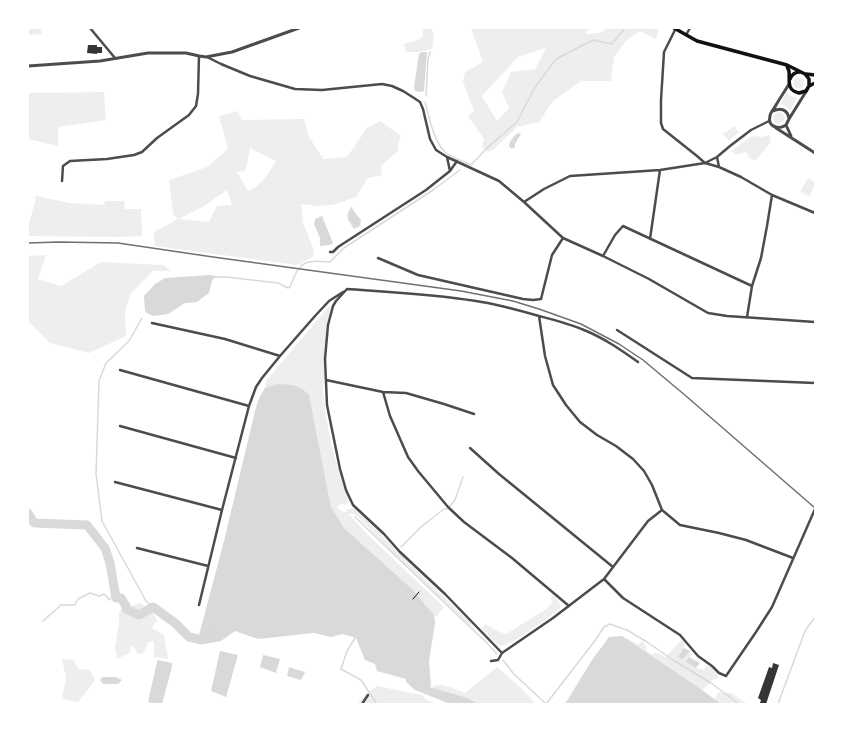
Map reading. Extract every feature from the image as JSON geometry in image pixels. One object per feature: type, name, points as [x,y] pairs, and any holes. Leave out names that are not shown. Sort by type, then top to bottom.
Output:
[{"type":"main road","points":[[674,29],[697,41],[787,64],[804,73],[809,79],[809,87]]},
{"type":"main road","points":[[787,64],[789,71],[789,82],[792,90],[799,93],[806,91],[815,82]]},
{"type":"main road","points":[[789,82],[794,73],[799,72],[815,75]]},
{"type":"street","points":[[90,28],[115,58]]},
{"type":"street","points":[[206,57],[232,52],[299,28]]},
{"type":"street","points":[[686,35],[690,28]]},
{"type":"street","points":[[674,29],[664,52],[661,100],[661,123],[663,129],[705,163],[719,167],[741,177],[772,195],[815,213]]},
{"type":"street","points":[[28,66],[100,61],[148,53],[186,53],[206,57],[250,76],[295,88],[322,90],[382,84],[392,86],[420,102],[430,139],[436,150],[447,157],[499,181],[563,238],[649,279],[708,313],[727,316],[815,322]]},
{"type":"street","points":[[62,181],[63,166],[70,161],[107,159],[134,155],[142,152],[157,138],[189,115],[196,106],[198,94],[199,56]]},
{"type":"street","points":[[789,82],[770,114],[770,121],[773,126],[815,153]]},
{"type":"street","points":[[773,126],[780,128],[786,125],[809,87]]},
{"type":"street","points":[[772,112],[778,109],[785,110],[789,119]]},
{"type":"street","points":[[524,202],[544,189],[570,176],[660,170],[705,163],[717,157],[751,130],[770,121]]},
{"type":"street","points":[[786,125],[792,138]]},
{"type":"street","points":[[447,157],[450,171]]},
{"type":"street","points":[[717,157],[719,167]]},
{"type":"street","points":[[330,252],[334,252],[338,247],[426,190],[450,171],[456,161]]},
{"type":"street","points":[[650,239],[660,170]]},
{"type":"street","points":[[747,317],[752,286],[762,251],[772,195]]},
{"type":"street","points":[[603,256],[614,235],[623,226],[752,286]]},
{"type":"street","points":[[378,258],[418,275],[533,300],[541,299],[552,255],[563,238]]},
{"type":"street","points":[[347,289],[336,301],[328,325],[326,353],[327,405],[331,429],[346,490],[353,505],[445,594],[502,653]]},
{"type":"street","points":[[199,605],[249,406],[258,383],[329,301],[347,289],[409,293],[476,301],[517,309],[583,329],[602,338],[638,362]]},
{"type":"street","points":[[539,316],[545,356],[553,385],[566,405],[580,422],[597,435],[633,458],[652,485],[662,510],[680,525],[746,540],[793,558]]},
{"type":"street","points":[[152,323],[225,339],[280,356]]},
{"type":"street","points":[[617,330],[692,378],[815,383]]},
{"type":"street","points":[[120,370],[249,406]]},
{"type":"street","points":[[326,380],[383,392],[406,393],[474,414]]},
{"type":"street","points":[[383,392],[390,416],[408,456],[418,471],[448,507],[464,522],[512,558],[569,606]]},
{"type":"street","points":[[120,426],[236,458]]},
{"type":"street","points":[[470,448],[505,479],[613,567]]},
{"type":"street","points":[[115,482],[222,510]]},
{"type":"street","points":[[604,579],[623,598],[680,635],[698,656],[719,673],[726,676],[772,607],[815,509]]},
{"type":"street","points":[[491,661],[498,660],[502,653],[553,618],[604,579],[648,521],[662,510]]},
{"type":"street","points":[[137,548],[208,566]]},
{"type":"street","points":[[362,704],[368,695]]},
{"type":"path","points":[[413,599],[419,592]]},
{"type":"shaded area","points":[[28,28],[40,28],[42,34],[28,35]]},
{"type":"shaded area","points":[[423,28],[431,28],[434,35],[432,49],[418,52],[406,52],[404,44],[419,40],[423,36]]},
{"type":"shaded area","points":[[471,28],[589,28],[585,34],[599,33],[607,28],[659,28],[656,39],[640,31],[627,40],[614,57],[611,81],[581,81],[553,101],[539,122],[517,127],[493,150],[488,152],[482,147],[484,139],[468,116],[474,111],[463,82],[465,72],[483,62]],"holes":[[[546,48],[535,69],[511,72],[502,92],[509,108],[497,121],[482,96],[518,57]]]},
{"type":"shaded area","points":[[421,52],[427,52],[424,91],[420,92],[415,91],[414,87],[419,54]]},
{"type":"shaded area","points":[[797,78],[801,78],[803,79],[803,87],[797,88],[794,85],[794,81]]},
{"type":"shaded area","points":[[104,92],[106,120],[58,127],[58,146],[28,139],[28,93]]},
{"type":"shaded area","points":[[787,92],[791,96],[797,98],[790,110],[780,104]]},
{"type":"shaded area","points":[[237,111],[242,120],[304,119],[308,135],[323,159],[347,157],[367,128],[380,121],[401,136],[398,151],[381,166],[382,175],[368,178],[356,197],[333,205],[317,206],[301,204],[303,223],[314,250],[313,257],[297,265],[155,246],[154,232],[178,219],[173,214],[169,180],[207,167],[228,149],[219,116]],"holes":[[[250,148],[276,161],[261,182],[248,191],[237,172],[246,170]],[[227,190],[232,205],[217,206],[209,222],[179,219],[204,206]]]},
{"type":"shaded area","points":[[777,113],[781,113],[783,114],[783,122],[777,123],[774,120],[774,116]]},
{"type":"shaded area","points":[[734,126],[739,132],[729,141],[723,134]]},
{"type":"shaded area","points":[[518,133],[521,134],[515,144],[515,147],[512,149],[509,146],[510,142]]},
{"type":"shaded area","points":[[768,135],[771,137],[770,143],[756,160],[750,159],[746,152],[736,155],[731,151],[752,136],[762,137]]},
{"type":"shaded area","points":[[808,178],[815,182],[815,186],[809,196],[800,192]]},
{"type":"shaded area","points":[[36,196],[70,203],[104,205],[105,201],[124,201],[125,209],[141,209],[142,236],[28,236],[29,223]]},
{"type":"shaded area","points":[[352,206],[353,210],[361,220],[360,226],[354,229],[348,218],[348,213]]},
{"type":"shaded area","points":[[322,216],[333,243],[330,245],[320,246],[320,238],[314,224],[315,219]]},
{"type":"shaded area","points":[[46,255],[38,279],[61,286],[101,262],[163,265],[171,271],[153,271],[131,293],[125,311],[126,336],[89,353],[50,343],[28,321],[28,256]]},
{"type":"shaded area","points":[[209,275],[216,276],[212,281],[209,293],[197,302],[185,303],[168,314],[153,316],[145,311],[144,296],[155,284],[165,278]]},
{"type":"shaded area","points":[[330,305],[331,308],[328,321],[323,391],[326,419],[332,447],[349,501],[345,505],[342,503],[337,508],[346,512],[347,509],[353,508],[362,515],[472,624],[470,626],[393,553],[358,517],[351,513],[350,515],[368,535],[444,607],[436,617],[413,590],[344,528],[331,507],[309,395],[277,384],[265,388],[266,381]]},
{"type":"shaded area","points":[[277,384],[298,387],[309,395],[331,507],[344,528],[413,590],[434,615],[435,622],[429,661],[430,687],[467,698],[478,704],[450,704],[415,690],[406,682],[406,679],[377,671],[375,664],[365,660],[356,638],[343,634],[331,637],[314,633],[258,639],[235,631],[221,641],[204,644],[199,635],[224,541],[255,411],[259,398],[265,388]]},
{"type":"shaded area","points":[[552,595],[559,601],[560,609],[512,642],[498,646],[482,629],[485,624],[506,634],[546,609],[552,603]]},
{"type":"shaded area","points":[[140,603],[152,611],[157,620],[152,628],[164,635],[168,659],[154,657],[154,641],[148,642],[143,654],[138,654],[132,645],[129,653],[117,659],[115,647],[119,623],[119,611]]},
{"type":"shaded area","points":[[622,636],[721,704],[565,704],[592,660],[609,637]]},
{"type":"shaded area","points":[[627,638],[638,645],[642,641],[646,646],[646,650],[651,654],[657,653],[666,657],[681,640],[685,643],[684,648],[678,657],[682,660],[690,651],[691,655],[689,657],[696,668],[704,670],[707,665],[714,670],[719,678],[712,680],[702,690],[672,677],[622,642]]},
{"type":"shaded area","points":[[684,648],[690,651],[682,660],[678,657]]},
{"type":"shaded area","points":[[220,651],[238,655],[226,697],[211,691]]},
{"type":"shaded area","points":[[263,655],[280,659],[276,673],[260,667]]},
{"type":"shaded area","points":[[689,657],[700,663],[696,668],[686,662]]},
{"type":"shaded area","points":[[62,659],[73,660],[79,669],[90,670],[95,680],[78,702],[62,699],[66,677]]},
{"type":"shaded area","points":[[158,660],[172,663],[172,667],[162,704],[154,704],[148,702]]},
{"type":"shaded area","points":[[289,667],[305,672],[301,680],[287,676]]},
{"type":"shaded area","points":[[497,667],[520,687],[536,704],[475,704],[433,689],[434,686],[442,685],[465,693]]},
{"type":"shaded area","points":[[103,677],[116,677],[122,680],[118,684],[103,684],[100,680]]},
{"type":"shaded area","points":[[377,686],[422,695],[425,699],[438,704],[357,704],[366,694]]},
{"type":"shaded area","points":[[719,692],[731,693],[748,704],[721,704],[714,699]]},
{"type":"building","points":[[88,45],[97,45],[97,47],[102,47],[102,53],[87,53]]},
{"type":"building","points":[[773,663],[779,665],[766,704],[761,704],[761,700],[758,698],[769,667],[772,668]]},
{"type":"waterway","points":[[425,102],[432,129],[441,148],[451,156],[471,165],[487,148],[517,122],[535,87],[556,59],[593,40],[612,44],[625,28]]},
{"type":"waterway","points":[[426,96],[428,59],[430,52]]},
{"type":"waterway","points":[[215,277],[278,283],[288,288],[290,287],[300,267],[304,264],[314,261],[330,262],[344,248],[433,190],[460,170]]},
{"type":"waterway","points":[[142,318],[129,341],[106,363],[99,381],[96,474],[102,521],[146,601],[153,607]]},
{"type":"waterway","points":[[450,506],[455,500],[463,477]]},
{"type":"waterway","points":[[401,547],[421,527],[444,509],[447,509]]},
{"type":"waterway","points":[[28,513],[34,523],[87,525],[105,548],[110,563],[116,598],[121,598],[126,606],[126,609],[139,615],[153,607],[175,623],[189,637],[202,640],[212,635]]},
{"type":"waterway","points":[[355,517],[497,654]]},
{"type":"waterway","points":[[43,621],[61,605],[75,605],[78,599],[90,593],[99,596],[104,594],[109,600],[111,598],[114,600],[116,598]]},
{"type":"waterway","points":[[778,704],[805,631],[815,617]]},
{"type":"waterway","points":[[503,660],[514,674],[546,704],[604,627],[610,624],[627,630],[647,642],[711,683],[739,704]]},
{"type":"waterway","points":[[355,638],[347,651],[341,669],[361,680],[377,704]]},
{"type":"railway","points":[[28,243],[118,243],[461,291],[513,301],[539,309],[581,324],[619,344],[643,360],[815,508]]}]
